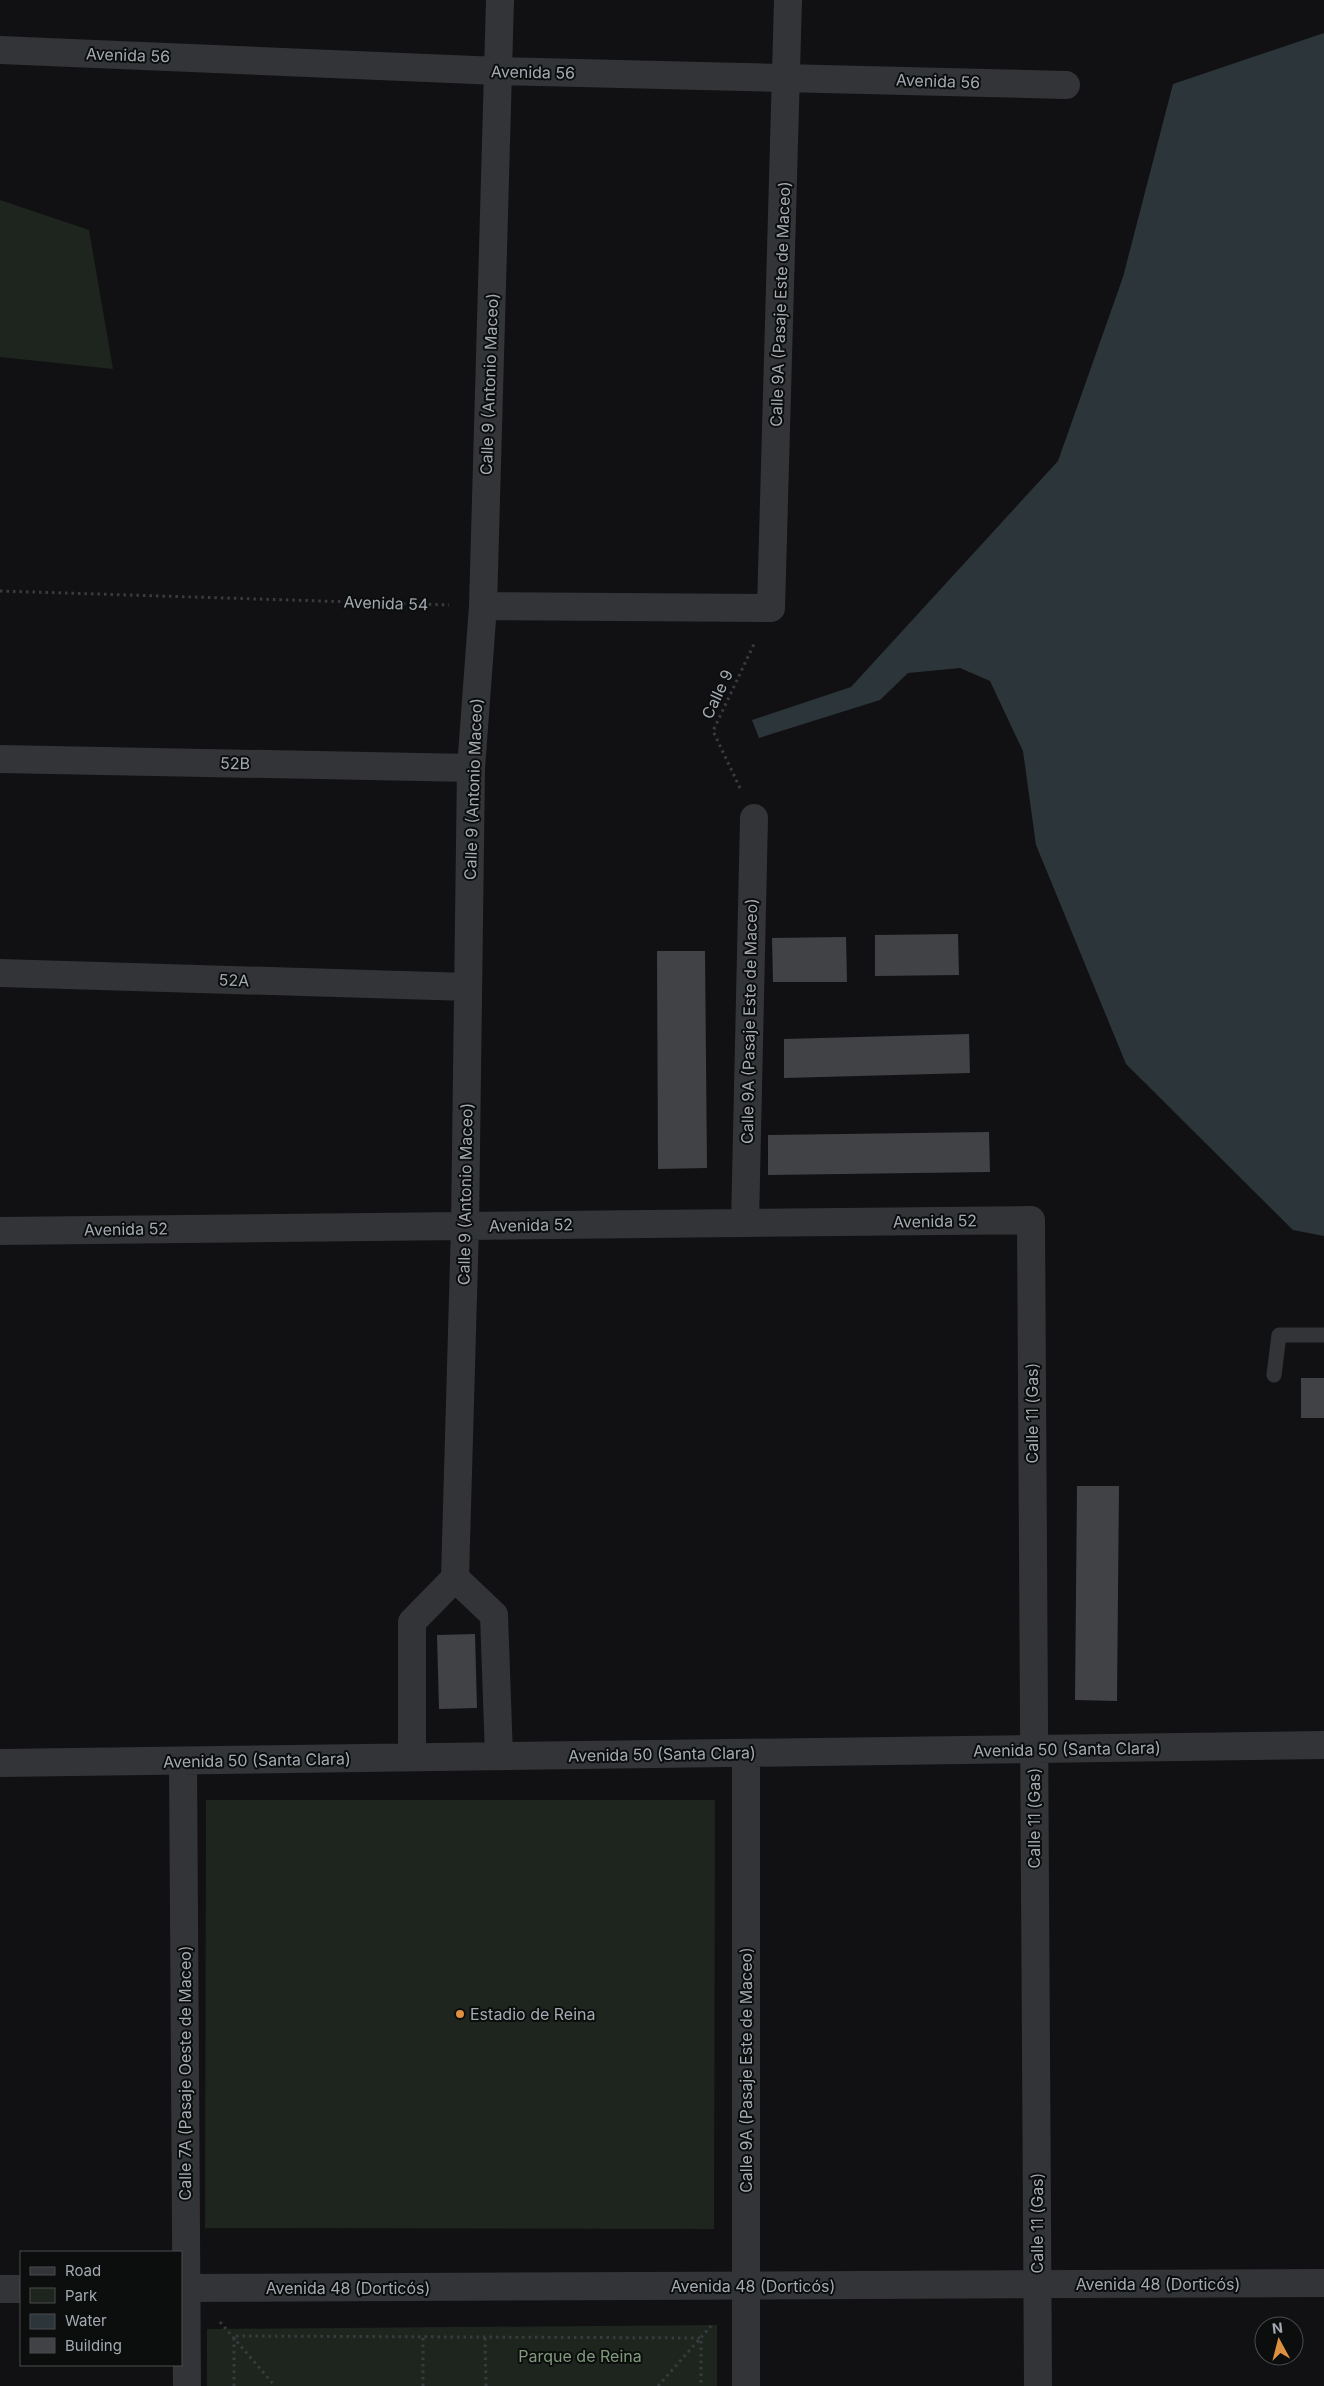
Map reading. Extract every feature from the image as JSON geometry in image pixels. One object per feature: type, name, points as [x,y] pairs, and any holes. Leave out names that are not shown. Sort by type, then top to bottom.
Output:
[{"type":"street","name":"Calle 9 (Antonio Maceo)","points":[[455,1578],[465,1226],[471,768],[483,606],[500,0]]},
{"type":"street","name":"Calle 9A (Pasaje Este de Maceo)","points":[[771,608],[788,0]]},
{"type":"street","name":"Avenida 56","points":[[0,50],[498,71],[1066,85]]},
{"type":"street","points":[[483,606],[771,608]]},
{"type":"street","name":"52B","points":[[0,759],[471,768]]},
{"type":"street","name":"Calle 9A (Pasaje Este de Maceo)","points":[[745,1223],[754,818]]},
{"type":"street","name":"52A","points":[[0,973],[468,987]]},
{"type":"street","name":"Avenida 52","points":[[0,1231],[1031,1220]]},
{"type":"street","name":"Calle 11 (Gas)","points":[[1031,1220],[1038,2386]]},
{"type":"street","points":[[412,1757],[412,1622],[455,1578],[494,1615],[499,1756]]},
{"type":"street","name":"Avenida 50 (Santa Clara)","points":[[0,1763],[1324,1745]]},
{"type":"street","name":"Calle 9A (Pasaje Este de Maceo)","points":[[746,1753],[746,2386]]},
{"type":"street","name":"Calle 7A (Pasaje Oeste de Maceo)","points":[[183,1761],[184,2288],[187,2386]]},
{"type":"street","name":"Avenida 48 (Dorticós)","points":[[184,2288],[1324,2283]]},
{"type":"street","points":[[0,2290],[20,2289]]},
{"type":"lane","points":[[1274,1375],[1279,1336],[1324,1335]]},
{"type":"path","name":"Avenida 54","points":[[0,591],[483,606]]},
{"type":"path","name":"Calle 9","points":[[754,818],[713,732],[771,608]]},
{"type":"path","points":[[658,2386],[746,2286]]},
{"type":"path","points":[[184,2288],[234,2336],[275,2386]]},
{"type":"path","points":[[234,2336],[701,2338]]},
{"type":"path","points":[[234,2336],[234,2386]]},
{"type":"path","points":[[423,2337],[423,2386]]},
{"type":"path","points":[[485,2338],[486,2386]]},
{"type":"path","points":[[701,2338],[701,2386]]},
{"type":"green space","points":[[0,200],[89,230],[113,369],[0,357]]},
{"type":"green space","name":"Estadio de Reina","points":[[206,1800],[715,1800],[714,2229],[205,2228]]},
{"type":"green space","name":"Parque de Reina","points":[[717,2325],[717,2386],[207,2386],[207,2329]]},
{"type":"water","points":[[1324,33],[1324,1236],[1293,1230],[1126,1064],[1036,845],[1023,751],[990,681],[960,668],[908,673],[880,700],[759,738],[752,720],[851,687],[1058,461],[1123,277],[1173,84]]},
{"type":"building","points":[[958,934],[959,975],[875,976],[875,935]]},
{"type":"building","points":[[846,937],[847,982],[773,982],[772,938]]},
{"type":"building","points":[[657,951],[705,951],[707,1168],[658,1169]]},
{"type":"building","points":[[969,1034],[970,1073],[784,1078],[784,1039]]},
{"type":"building","points":[[989,1132],[990,1172],[768,1175],[768,1135]]},
{"type":"building","points":[[1301,1378],[1324,1378],[1324,1418],[1301,1418]]},
{"type":"building","points":[[1077,1486],[1119,1486],[1117,1701],[1075,1700]]},
{"type":"building","points":[[475,1634],[477,1708],[439,1709],[437,1635]]},
{"type":"place","name":"Estadio de Reina","points":[[460,2014]]}]
